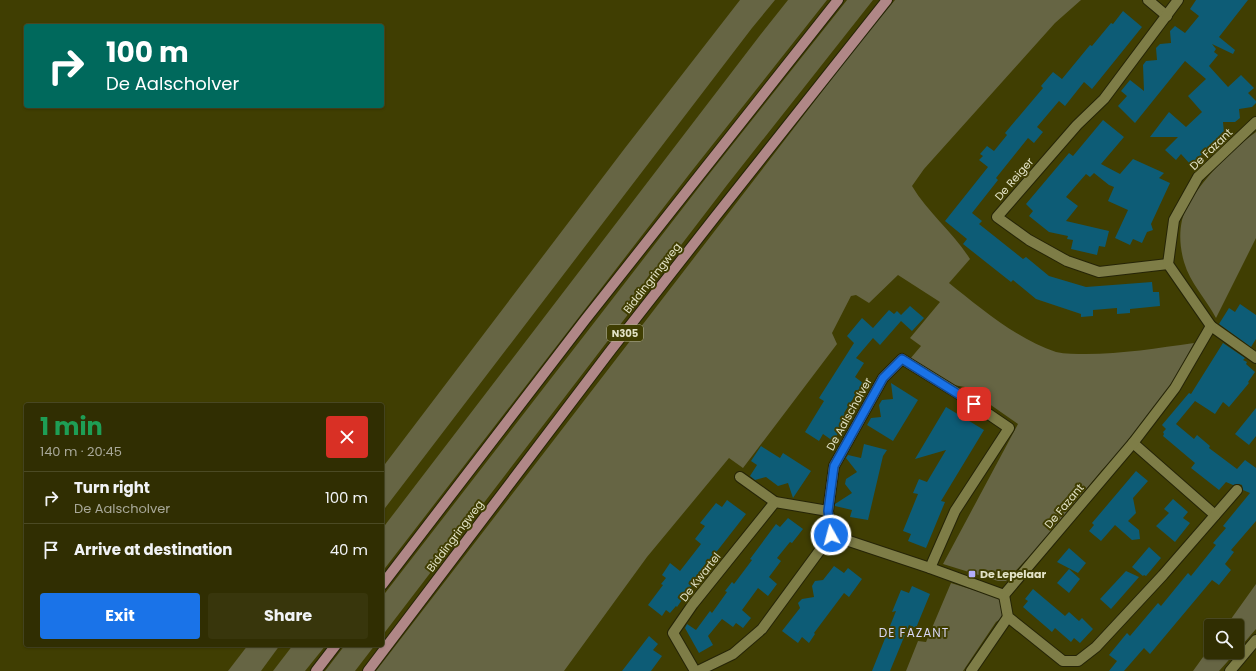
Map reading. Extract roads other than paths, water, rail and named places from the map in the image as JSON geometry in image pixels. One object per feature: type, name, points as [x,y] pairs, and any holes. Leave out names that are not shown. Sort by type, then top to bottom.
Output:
[{"type":"main road","points":[[384,582],[585,320],[838,0]]},
{"type":"main road","name":"Biddingringweg","points":[[368,671],[611,350],[887,0]]},
{"type":"main road","points":[[316,671],[334,647]]},
{"type":"street","points":[[1148,0],[1167,16]]},
{"type":"street","name":"De Reiger","points":[[1168,264],[1099,272],[1068,261],[1029,240],[997,217],[1077,125],[1104,100],[1178,0]]},
{"type":"street","name":"De Fazant","points":[[1168,264],[1174,220],[1198,177],[1256,122]]},
{"type":"street","points":[[1168,264],[1211,326],[1256,358]]},
{"type":"street","name":"De Fazant","points":[[1004,595],[1133,444],[1175,388],[1211,326]]},
{"type":"street","name":"De Aalscholver","points":[[831,535],[828,511],[834,466],[883,378],[902,359],[962,396],[1009,428],[956,511],[930,568]]},
{"type":"street","points":[[1133,444],[1214,515]]},
{"type":"street","points":[[740,477],[775,502],[828,511]]},
{"type":"street","points":[[697,671],[733,654],[762,629],[831,535],[930,568],[1004,595],[1008,617],[1063,660],[1078,661],[1096,647],[1158,581],[1237,490]]},
{"type":"street","name":"De Kwartel","points":[[697,671],[673,633],[693,604],[775,502]]},
{"type":"street","points":[[971,671],[1008,617]]},
{"type":"street","points":[[1230,671],[1256,640]]},
{"type":"place","name":"De Lepelaar","points":[[972,574]]},
{"type":"district","name":"DE FAZANT","points":[[914,632]]}]
